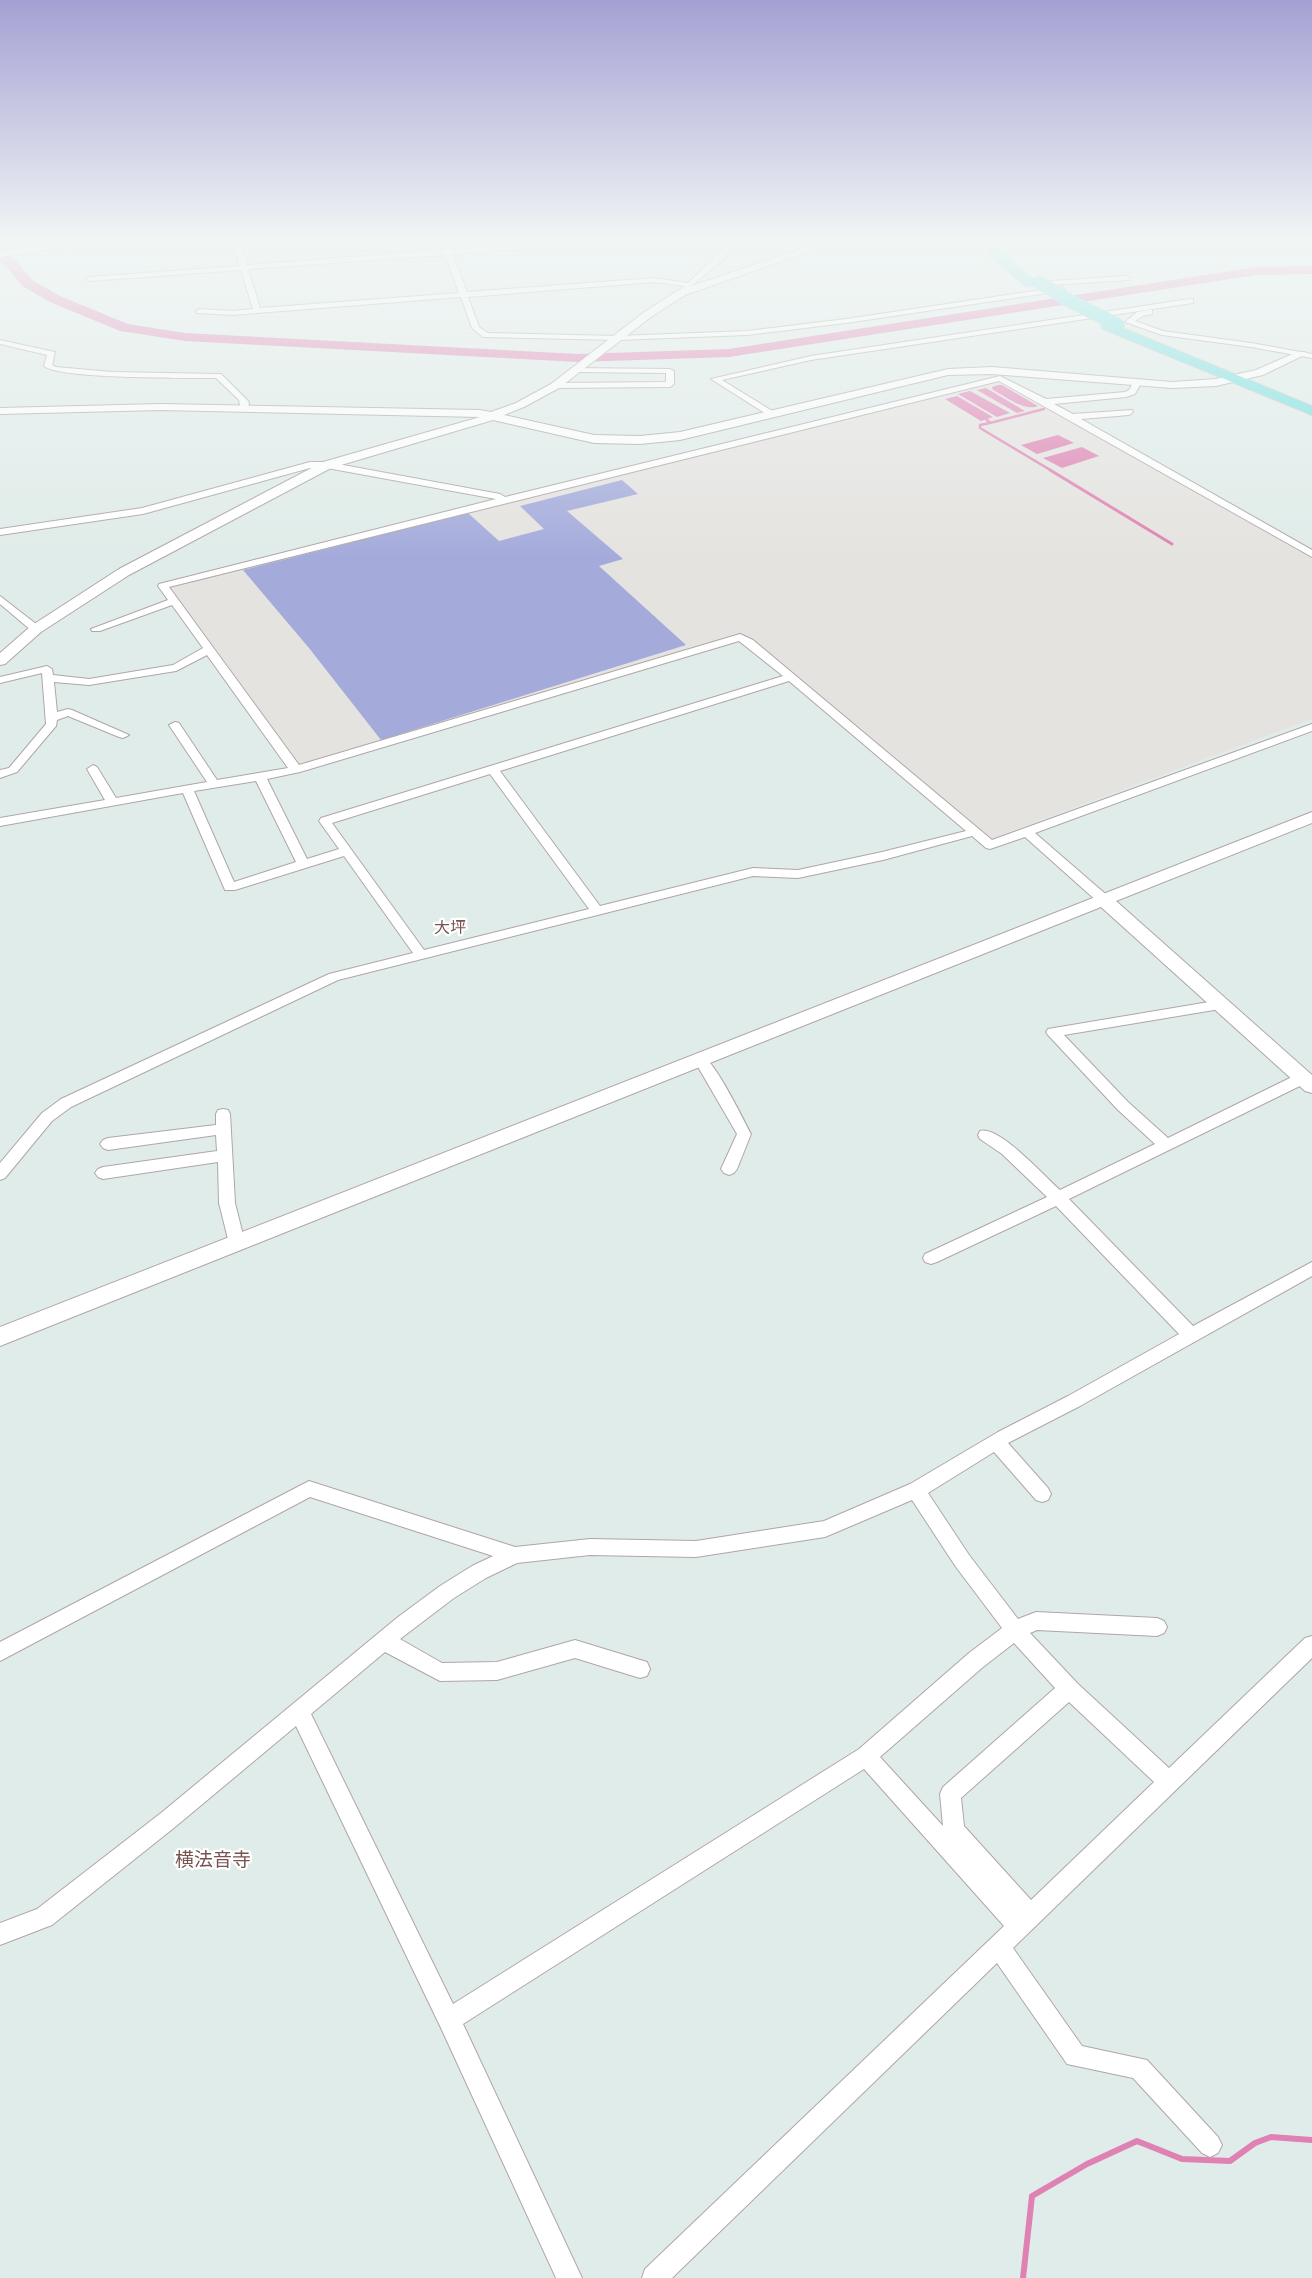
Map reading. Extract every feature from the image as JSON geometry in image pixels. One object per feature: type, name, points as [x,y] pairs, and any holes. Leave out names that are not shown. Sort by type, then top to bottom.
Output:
[{"type":"main road","points":[[1159,345],[1312,411]]},
{"type":"main road","points":[[1238,378],[1312,405]]},
{"type":"street","points":[[14,345],[52,354],[48,366],[71,372],[218,376],[221,381],[242,397],[246,402],[244,408]]},
{"type":"street","points":[[0,661],[36,629],[124,572],[327,465],[492,417],[555,386],[608,345]]},
{"type":"street","points":[[771,414],[715,379],[811,358],[899,345]]},
{"type":"street","points":[[1253,345],[1306,355]]},
{"type":"street","points":[[0,411],[106,407],[479,413],[594,439],[640,440],[680,436],[921,378],[977,369],[1008,370],[1136,385],[1188,385],[1238,378],[1306,355]]},
{"type":"street","points":[[555,386],[670,384],[670,372],[576,370]]},
{"type":"street","points":[[296,770],[163,586],[507,498],[1000,378],[1312,554]]},
{"type":"street","points":[[1045,402],[1126,394],[1132,392],[1136,385]]},
{"type":"street","points":[[1072,417],[1129,412]]},
{"type":"street","points":[[0,532],[142,510],[310,465],[327,465],[507,498]]},
{"type":"street","points":[[0,599],[36,629]]},
{"type":"street","points":[[96,629],[174,601]]},
{"type":"street","points":[[0,822],[296,770],[740,638],[749,642],[990,845],[1028,833],[1312,726]]},
{"type":"street","points":[[47,678],[89,682],[176,668],[208,649]]},
{"type":"street","points":[[0,680],[46,669],[52,718],[52,724],[13,770],[0,774]]},
{"type":"street","points":[[421,955],[325,822],[790,677]]},
{"type":"street","points":[[52,718],[68,712],[123,735]]},
{"type":"street","points":[[175,725],[214,784]]},
{"type":"street","points":[[93,769],[112,802]]},
{"type":"street","points":[[493,770],[596,911]]},
{"type":"street","points":[[260,776],[304,865]]},
{"type":"street","points":[[187,789],[230,887],[346,851]]},
{"type":"street","points":[[0,1337],[1312,818]]},
{"type":"street","points":[[0,1174],[47,1117],[66,1103],[334,977],[753,872],[798,874],[883,856],[975,832]]},
{"type":"street","points":[[931,1258],[1166,1145],[1308,1082],[1028,833]]},
{"type":"street","points":[[1166,1145],[1123,1106],[1053,1032],[1221,1004]]},
{"type":"street","points":[[701,1060],[711,1074],[744,1134],[729,1169]]},
{"type":"street","points":[[108,1144],[223,1122],[227,1203],[237,1243]]},
{"type":"street","points":[[985,1135],[1007,1150],[1058,1198],[1192,1336]]},
{"type":"street","points":[[103,1173],[225,1156]]},
{"type":"street","points":[[0,1934],[44,1917],[168,1820],[385,1641],[447,1592],[479,1572],[515,1555],[590,1548],[643,1547],[696,1550],[825,1529],[916,1490],[996,1442],[1192,1336],[1312,1268]]},
{"type":"street","points":[[996,1442],[1042,1494]]},
{"type":"street","points":[[0,1652],[309,1489],[515,1555]]},
{"type":"street","points":[[916,1490],[938,1526],[1015,1630],[1070,1688],[1168,1782]]},
{"type":"street","points":[[449,2020],[866,1756],[976,1660],[1015,1630],[1036,1621],[1157,1627]]},
{"type":"street","points":[[385,1641],[440,1672],[497,1671],[575,1648],[640,1669]]},
{"type":"street","points":[[654,2278],[1312,1645]]},
{"type":"street","points":[[1025,1921],[954,1831],[950,1794],[1070,1688]]},
{"type":"street","points":[[300,1712],[449,2020],[569,2278]]},
{"type":"street","points":[[866,1756],[1025,1921]]},
{"type":"street","points":[[998,1946],[1075,2056],[1138,2068],[1210,2145]]},
{"type":"shaded area","points":[[1000,380],[1312,557],[1312,719],[990,839],[750,637],[739,633],[299,765],[217,650],[169,587]]},
{"type":"shaded area","points":[[1002,385],[1038,406],[1027,407],[1015,402],[993,390],[992,387]]},
{"type":"shaded area","points":[[986,388],[1025,411],[1017,413],[977,390]]},
{"type":"shaded area","points":[[970,391],[1010,413],[997,417],[958,394]]},
{"type":"shaded area","points":[[957,396],[993,417],[981,421],[945,399]]},
{"type":"shaded area","points":[[1058,435],[1074,443],[1037,454],[1021,445]]},
{"type":"shaded area","points":[[1082,447],[1099,456],[1062,468],[1043,458]]},
{"type":"shaded area","points":[[622,480],[638,494],[567,511],[623,559],[599,566],[686,645],[381,740],[309,648],[243,570],[468,513],[499,541],[544,529],[520,506]]},
{"type":"waterway","points":[[340,345],[578,358],[729,353],[778,345]]},
{"type":"waterway","points":[[990,423],[1044,409]]},
{"type":"waterway","points":[[986,419],[990,423]]},
{"type":"waterway","points":[[990,423],[980,425],[980,428],[1052,471]]},
{"type":"waterway","points":[[1050,470],[1172,544]]},
{"type":"waterway","points":[[1023,2278],[1032,2196],[1087,2164],[1137,2141],[1182,2159],[1230,2161],[1255,2143],[1271,2137],[1312,2140]]},
{"type":"district","name":"大坪","points":[[450,928]]},
{"type":"district","name":"横法音寺","points":[[213,1860]]}]
